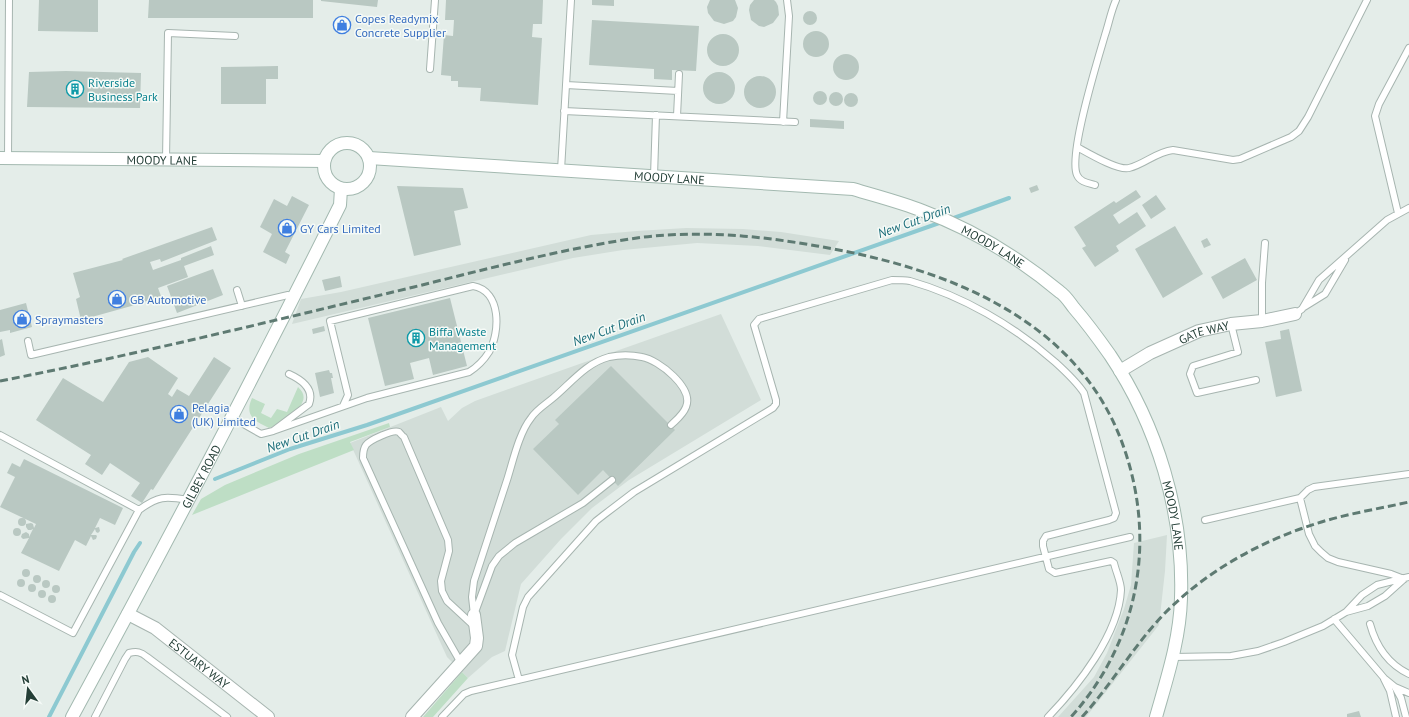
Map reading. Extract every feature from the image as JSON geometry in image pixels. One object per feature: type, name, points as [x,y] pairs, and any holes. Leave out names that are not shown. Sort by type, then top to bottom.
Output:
[{"type":"street","points":[[349,143],[356,145],[362,149],[369,158],[370,166],[368,176],[363,183],[356,187],[348,190],[341,189],[336,187],[327,179],[324,172],[324,161],[327,153],[333,148],[341,144],[349,143]]},
{"type":"street","name":"MOODY LANE","points":[[4,158],[324,161]]},
{"type":"street","name":"MOODY LANE","points":[[369,158],[853,189],[924,211],[976,235],[1021,263],[1062,293],[1094,332],[1120,371],[1150,429],[1162,463],[1177,532],[1181,567],[1181,600],[1173,657],[1156,717]]},
{"type":"street","name":"GILBEY ROAD","points":[[72,717],[128,614],[294,298],[340,205],[341,189]]},
{"type":"street","name":"GATE WAY","points":[[1120,371],[1150,353],[1199,331],[1231,324],[1262,321],[1298,311]]},
{"type":"street","name":"ESTUARY WAY","points":[[128,614],[155,628],[268,717]]},
{"type":"street","points":[[412,717],[476,646],[477,638],[474,615]]},
{"type":"lane","points":[[4,158],[9,0]]},
{"type":"lane","points":[[430,69],[435,0]]},
{"type":"lane","points":[[561,170],[571,0]]},
{"type":"lane","points":[[783,122],[789,16],[787,0]]},
{"type":"lane","points":[[1095,185],[1084,182],[1077,176],[1077,147],[1089,88],[1116,0]]},
{"type":"lane","points":[[1077,147],[1120,168],[1128,168],[1164,151],[1173,150],[1233,160],[1240,159],[1291,137],[1299,131],[1308,117],[1367,0]]},
{"type":"lane","points":[[166,160],[168,32],[235,36]]},
{"type":"lane","points":[[1398,213],[1375,116],[1379,104],[1409,48]]},
{"type":"lane","points":[[677,116],[679,74]]},
{"type":"lane","points":[[566,85],[678,91]]},
{"type":"lane","points":[[564,110],[794,122]]},
{"type":"lane","points":[[654,176],[656,115]]},
{"type":"lane","points":[[1298,311],[1319,280],[1387,220],[1409,208]]},
{"type":"lane","points":[[1262,321],[1262,283],[1265,243]]},
{"type":"lane","points":[[1298,311],[1325,294],[1347,255]]},
{"type":"lane","points":[[519,680],[512,655],[523,607],[528,598],[596,521],[634,492],[773,408],[776,404],[754,325],[759,320],[892,280],[909,281],[957,298],[1001,321],[1038,347],[1076,381],[1084,393],[1116,513],[1114,518],[1109,520],[1046,536],[1043,541],[1043,546],[1048,569],[1054,573],[1111,561],[1114,564],[1121,590],[1116,616],[1105,642],[1088,669],[1064,700],[1048,717]]},
{"type":"lane","points":[[231,417],[261,434],[367,398],[469,372],[478,366],[489,352],[496,335],[497,318],[494,303],[479,287],[474,286],[330,321],[348,395],[343,406]]},
{"type":"lane","points":[[237,290],[242,306]]},
{"type":"lane","points":[[28,340],[31,355],[288,295],[294,298]]},
{"type":"lane","points":[[1231,324],[1238,352],[1194,366],[1190,374],[1197,393],[1256,380]]},
{"type":"lane","points":[[474,615],[472,597],[474,580],[519,440],[531,418],[588,367],[597,361],[610,357],[628,355],[643,357],[658,364],[672,375],[684,390],[687,398],[687,406],[682,414],[671,425]]},
{"type":"lane","points":[[273,431],[309,404],[310,400],[306,386],[301,380],[289,374]]},
{"type":"lane","points":[[461,663],[438,623],[363,458],[363,452],[366,445],[372,440],[394,432],[399,432],[404,437],[448,540],[449,551],[441,582],[442,591],[447,601],[476,628]]},
{"type":"lane","points":[[0,436],[139,510]]},
{"type":"lane","points":[[1205,520],[1300,498],[1308,490],[1314,487],[1409,474]]},
{"type":"lane","points":[[474,615],[492,566],[499,556],[515,543],[583,503],[612,480]]},
{"type":"lane","points":[[0,595],[73,633],[139,510],[155,499],[170,496],[188,500]]},
{"type":"lane","points":[[1300,498],[1309,534],[1315,546],[1328,558],[1338,562],[1406,578]]},
{"type":"lane","points":[[442,717],[464,694],[471,691],[1130,537]]},
{"type":"lane","points":[[1173,657],[1231,656],[1258,651],[1305,634],[1346,612],[1368,606],[1385,596],[1406,578]]},
{"type":"lane","points":[[1346,612],[1362,595],[1377,585],[1406,578]]},
{"type":"lane","points":[[1334,619],[1384,678],[1395,688],[1401,698],[1406,717]]},
{"type":"lane","points":[[1370,624],[1378,646],[1398,669],[1409,674]]},
{"type":"lane","points":[[95,717],[125,659],[129,653],[134,651],[141,652],[227,717]]},
{"type":"lane","points":[[1384,678],[1390,691],[1396,717]]},
{"type":"lane","points":[[1395,688],[1409,693]]},
{"type":"shaded area","points":[[686,228],[743,229],[781,232],[839,241],[830,255],[758,246],[697,243],[623,250],[573,258],[292,324],[301,299],[341,292],[591,235]]},
{"type":"shaded area","points":[[721,314],[761,400],[629,480],[592,508],[561,539],[521,584],[505,651],[492,657],[468,678],[447,657],[350,443],[441,407],[448,421],[462,408],[475,401]]},
{"type":"shaded area","points":[[1167,535],[1159,625],[1086,717],[1058,717],[1094,677],[1107,653],[1124,609],[1131,585],[1134,543]]},
{"type":"green space","points":[[298,387],[303,393],[304,399],[301,404],[292,414],[274,426],[269,428],[259,423],[250,414],[249,409],[252,398],[265,404],[261,413],[271,418],[277,409],[287,412]]},
{"type":"green space","points":[[389,423],[390,427],[350,442],[354,450],[192,515],[201,499],[225,485],[299,454]]},
{"type":"green space","points":[[462,672],[468,678],[433,717],[423,717]]},
{"type":"building","points":[[39,0],[98,0],[98,32],[38,31]]},
{"type":"building","points":[[149,0],[313,0],[313,18],[148,18]]},
{"type":"building","points":[[321,0],[378,0],[377,7]]},
{"type":"building","points":[[446,0],[543,0],[542,24],[533,24],[532,37],[542,38],[538,105],[480,101],[481,88],[458,87],[458,81],[451,81],[451,76],[441,75],[444,35],[453,36],[454,20],[445,20]]},
{"type":"building","points":[[592,0],[614,0],[614,6],[592,5]]},
{"type":"building","points":[[710,0],[735,0],[738,8],[736,17],[733,21],[724,24],[714,21],[708,13],[707,7]]},
{"type":"building","points":[[754,0],[774,0],[776,2],[779,15],[773,23],[764,27],[759,26],[751,20],[749,10],[750,5]]},
{"type":"building","points":[[810,11],[815,13],[817,18],[815,23],[810,25],[805,23],[803,18],[805,13]]},
{"type":"building","points":[[592,20],[699,26],[696,71],[672,70],[672,80],[654,79],[654,69],[589,65]]},
{"type":"building","points":[[816,31],[825,35],[829,44],[825,53],[816,57],[807,53],[803,44],[807,35]]},
{"type":"building","points":[[720,34],[726,34],[736,41],[739,50],[738,56],[732,63],[726,66],[720,66],[710,59],[707,53],[707,47],[714,37]]},
{"type":"building","points":[[846,54],[855,58],[859,67],[855,76],[846,80],[837,76],[833,67],[837,58]]},
{"type":"building","points":[[278,66],[278,79],[266,79],[266,104],[221,104],[221,67]]},
{"type":"building","points":[[66,71],[141,73],[140,108],[27,107],[29,72]]},
{"type":"building","points":[[716,72],[722,72],[732,79],[735,88],[734,94],[728,101],[722,104],[716,104],[706,97],[703,91],[703,85],[710,75]]},
{"type":"building","points":[[757,76],[763,76],[773,83],[776,92],[775,98],[769,105],[763,108],[757,108],[747,101],[744,95],[744,89],[751,79]]},
{"type":"building","points":[[820,91],[825,93],[827,98],[825,103],[820,105],[815,103],[813,98],[815,93]]},
{"type":"building","points":[[836,92],[841,94],[843,99],[841,104],[836,106],[831,104],[829,99],[831,94]]},
{"type":"building","points":[[851,93],[856,95],[858,100],[856,105],[851,107],[846,105],[844,100],[846,95]]},
{"type":"building","points":[[810,119],[844,121],[844,129],[810,127]]},
{"type":"building","points":[[1037,185],[1039,190],[1031,193],[1029,188]]},
{"type":"building","points":[[397,186],[463,188],[468,208],[454,211],[461,245],[414,256]]},
{"type":"building","points":[[1136,190],[1141,197],[1113,215],[1119,224],[1137,212],[1146,226],[1116,246],[1119,251],[1095,267],[1082,248],[1086,246],[1074,227],[1114,201],[1116,203]]},
{"type":"building","points":[[1156,195],[1166,209],[1151,219],[1142,205]]},
{"type":"building","points":[[292,196],[309,205],[285,252],[290,255],[286,264],[263,252],[272,234],[260,227],[274,199],[287,206]]},
{"type":"building","points":[[1175,226],[1203,274],[1163,298],[1135,249]]},
{"type":"building","points":[[212,227],[217,240],[161,262],[160,259],[150,262],[153,270],[181,260],[181,258],[211,246],[214,255],[184,266],[188,277],[158,288],[161,296],[81,320],[76,299],[80,297],[73,273],[123,260],[122,259]]},
{"type":"building","points":[[1207,238],[1211,245],[1204,248],[1201,241]]},
{"type":"building","points":[[1245,258],[1257,280],[1223,299],[1211,277]]},
{"type":"building","points":[[213,269],[223,295],[177,313],[167,286]]},
{"type":"building","points":[[340,276],[342,287],[325,291],[322,280]]},
{"type":"building","name":"Biffa Waste Management","points":[[450,298],[467,366],[433,375],[429,358],[410,363],[414,379],[385,386],[368,318]]},
{"type":"building","points":[[26,303],[32,327],[10,333],[10,330],[0,332],[0,310]]},
{"type":"building","points":[[324,326],[325,331],[313,334],[312,329]]},
{"type":"building","points":[[1289,329],[1302,391],[1276,397],[1265,342],[1281,339],[1280,331]]},
{"type":"building","points":[[2,339],[5,355],[0,357],[0,340]]},
{"type":"building","points":[[148,357],[178,378],[168,394],[172,397],[177,389],[189,396],[214,357],[231,368],[153,490],[151,489],[142,503],[131,496],[140,483],[110,463],[102,475],[85,464],[91,455],[36,420],[63,378],[103,402],[129,362]]},
{"type":"building","points":[[611,366],[675,430],[618,486],[603,470],[578,495],[533,449],[559,424],[555,420]]},
{"type":"building","points":[[329,370],[330,373],[332,373],[333,378],[331,378],[334,393],[320,397],[315,373]]},
{"type":"building","points":[[24,459],[123,508],[115,525],[100,518],[95,528],[99,527],[100,531],[98,533],[95,529],[91,535],[96,535],[96,539],[93,540],[91,536],[86,546],[75,540],[59,571],[21,553],[29,538],[23,539],[21,537],[22,534],[26,532],[29,534],[29,537],[33,529],[28,530],[26,524],[33,524],[34,528],[36,524],[0,507],[15,477],[7,473],[12,463],[20,467]]},
{"type":"building","points":[[20,518],[24,518],[26,522],[24,526],[20,526],[18,524],[18,520]]},
{"type":"building","points":[[15,528],[19,528],[21,532],[19,536],[15,536],[13,534],[13,530]]},
{"type":"building","points":[[24,569],[28,569],[30,573],[28,577],[24,577],[22,575],[22,571]]},
{"type":"building","points":[[35,575],[39,575],[41,579],[39,583],[35,583],[33,581],[33,577]]},
{"type":"building","points":[[19,579],[23,579],[25,583],[23,587],[19,587],[17,585],[17,581]]},
{"type":"building","points":[[44,580],[48,580],[50,584],[48,588],[44,588],[42,586],[42,582]]},
{"type":"building","points":[[30,584],[34,584],[36,588],[34,592],[30,592],[28,590],[28,586]]},
{"type":"building","points":[[54,585],[58,585],[60,589],[58,593],[54,593],[52,591],[52,587]]},
{"type":"building","points":[[40,590],[44,590],[46,594],[44,598],[40,598],[38,596],[38,592]]},
{"type":"building","points":[[50,595],[54,595],[56,599],[54,603],[50,603],[48,601],[48,597]]},
{"type":"building","points":[[1359,711],[1361,717],[1347,717],[1347,714]]},
{"type":"waterway","name":"New Cut Drain","points":[[951,219],[1009,198]]},
{"type":"waterway","name":"New Cut Drain","points":[[215,479],[290,449],[367,425],[942,222]]},
{"type":"waterway","name":"New Cut Drain","points":[[49,717],[140,543]]},
{"type":"railway","points":[[0,381],[104,360],[550,254],[642,237],[704,234],[779,240],[864,255],[911,268],[957,285],[1000,306],[1040,332],[1075,364],[1103,403],[1124,448],[1134,484],[1139,520],[1139,555],[1135,590],[1126,624],[1112,657],[1094,688],[1071,717]]},
{"type":"railway","points":[[1082,717],[1143,638],[1165,613],[1181,598],[1216,571],[1254,549],[1294,531],[1338,517],[1409,502]]},
{"type":"place","name":"Copes Readymix Concrete Supplier","points":[[342,25]]},
{"type":"place","name":"Riverside Business Park","points":[[75,89]]},
{"type":"place","name":"GY Cars Limited","points":[[287,228]]},
{"type":"place","name":"GB Automotive","points":[[117,299]]},
{"type":"place","name":"Spraymasters","points":[[22,319]]},
{"type":"place","name":"Biffa Waste Management","points":[[416,338]]},
{"type":"place","name":"Pelagia (UK) Limited","points":[[179,414]]}]
